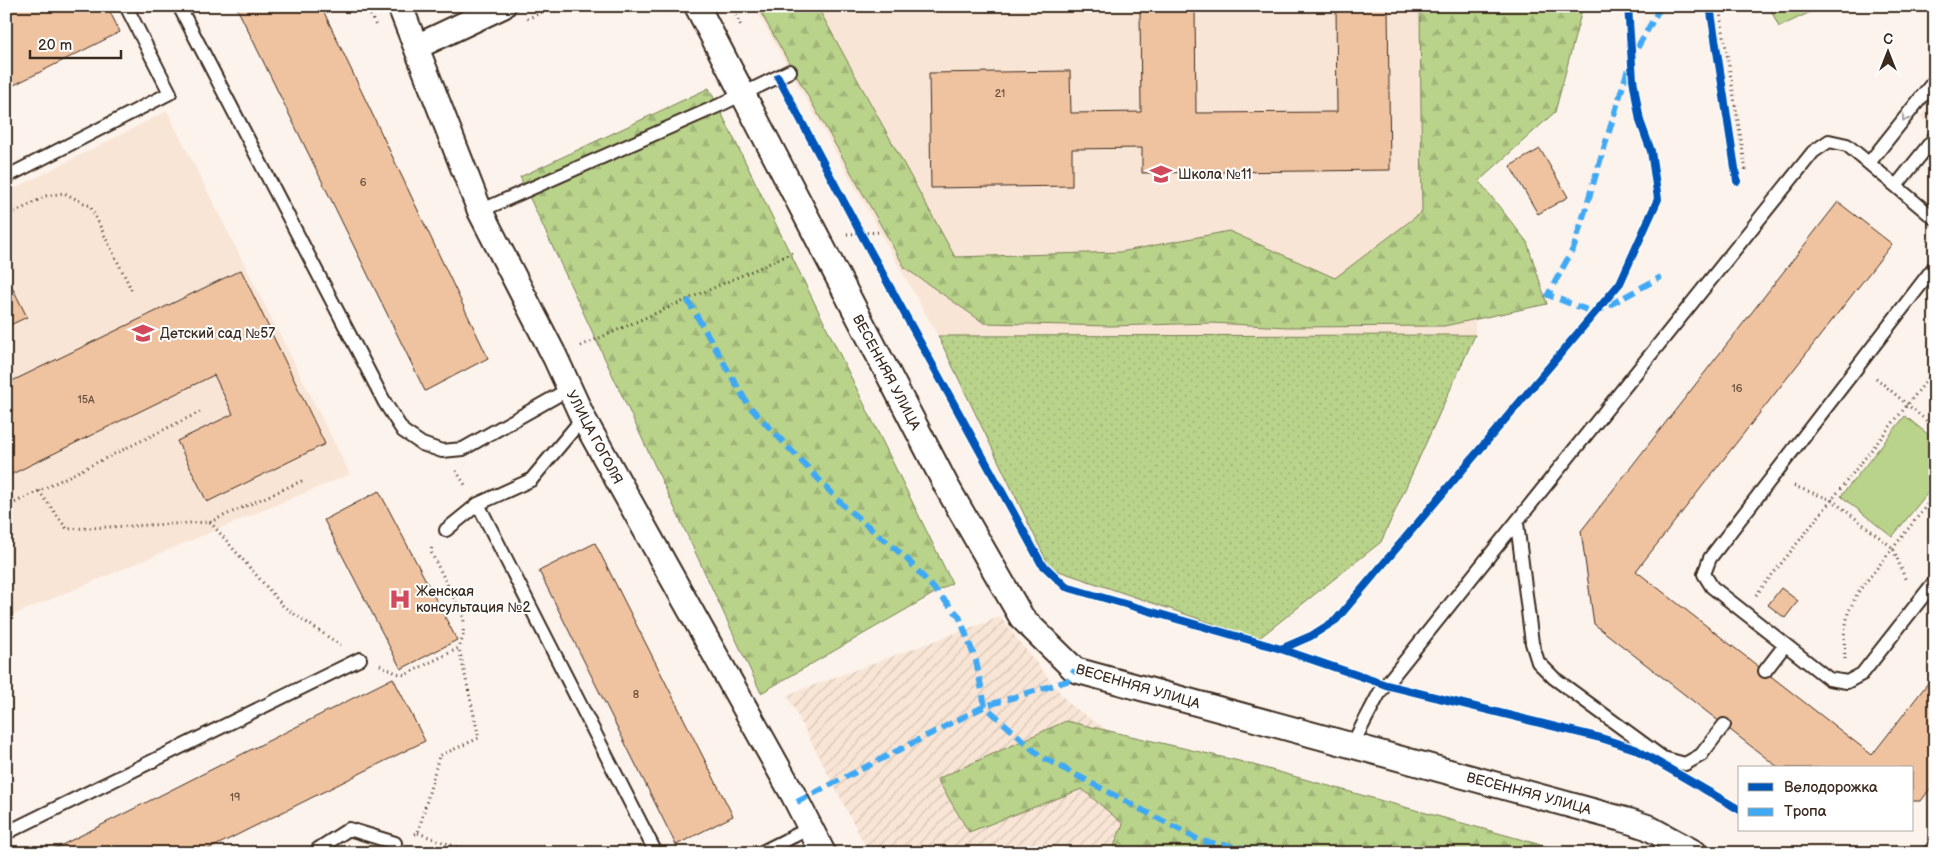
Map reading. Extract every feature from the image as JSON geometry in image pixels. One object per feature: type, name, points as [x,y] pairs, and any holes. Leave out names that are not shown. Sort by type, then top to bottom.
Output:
[{"type":"street","name":"УЛИЦА ГОГОЛЯ","points":[[400,6],[480,211],[555,357],[583,418],[823,853]]},
{"type":"street","points":[[416,47],[503,6]]},
{"type":"street","name":"ВЕСЕННЯЯ УЛИЦА","points":[[697,6],[947,487],[1022,618],[1074,670],[1629,821],[1647,827],[1695,853]]},
{"type":"lane","points":[[6,177],[170,92],[126,6]]},
{"type":"lane","points":[[179,6],[385,403],[403,431],[422,444],[442,451],[463,449],[569,389]]},
{"type":"lane","points":[[480,211],[744,95],[790,71]]},
{"type":"lane","points":[[1869,163],[1935,80]]},
{"type":"lane","points":[[1896,186],[1935,137]]},
{"type":"lane","points":[[1352,745],[1380,692],[1814,152],[1829,141],[1847,145],[1935,219]]},
{"type":"lane","points":[[1935,266],[1710,558],[1704,574],[1712,587],[1829,679],[1847,682],[1862,674],[1935,581]]},
{"type":"lane","points":[[446,530],[478,504],[531,480],[545,466],[583,418]]},
{"type":"lane","points":[[478,504],[656,853]]},
{"type":"lane","points":[[1517,523],[1532,644],[1538,662],[1554,678],[1663,758],[1685,764],[1701,756],[1724,724]]},
{"type":"lane","points":[[1765,671],[1785,645]]},
{"type":"lane","points":[[6,833],[360,659]]},
{"type":"lane","points":[[760,853],[810,828]]},
{"type":"lane","points":[[317,853],[318,849],[349,829],[395,843]]},
{"type":"lane","points":[[1929,853],[1935,846]]},
{"type":"path","points":[[1710,6],[1718,55]]},
{"type":"path","points":[[1719,6],[1746,170]]},
{"type":"path","points":[[6,217],[46,196],[64,193],[90,206],[133,293]]},
{"type":"path","points":[[856,226],[866,243]]},
{"type":"path","points":[[848,236],[880,232]]},
{"type":"path","points":[[578,347],[796,252]]},
{"type":"path","points":[[1859,365],[1935,428]]},
{"type":"path","points":[[1743,612],[1935,370]]},
{"type":"path","points":[[6,507],[202,411]]},
{"type":"path","points":[[442,451],[478,504]]},
{"type":"path","points":[[1772,478],[1832,500],[1893,548],[1916,605]]},
{"type":"path","points":[[38,491],[67,529],[210,522],[304,480]]},
{"type":"path","points":[[1847,682],[1844,636],[1848,613],[1858,592],[1935,495]]},
{"type":"path","points":[[210,522],[284,607],[360,659],[370,660],[396,673],[405,675],[459,648]]},
{"type":"path","points":[[418,833],[439,756],[479,738],[459,648],[463,637],[464,618],[431,552],[433,538],[446,530]]},
{"type":"path","points":[[395,843],[418,833],[473,853]]},
{"type":"shaded area","name":"Школа №11","points":[[754,6],[1517,6],[1474,116],[1475,335],[938,336]]},
{"type":"shaded area","points":[[1935,99],[1935,128],[1920,117]]},
{"type":"shaded area","name":"Детский сад №57","points":[[167,111],[350,474],[6,618],[6,193]]},
{"type":"shaded area","points":[[1000,617],[1068,703],[1208,801],[1248,853],[869,853],[787,695]]},
{"type":"green space","points":[[757,6],[817,6],[955,257],[1120,252],[1229,231],[1335,278],[1422,212],[1420,6],[1583,6],[1555,112],[1479,181],[1527,242],[1547,304],[1444,326],[1287,327],[1211,323],[1111,326],[984,323],[905,268]]},
{"type":"green space","points":[[1769,6],[1823,6],[1779,27]]},
{"type":"green space","points":[[709,88],[952,583],[761,693],[520,177]]},
{"type":"green space","points":[[1475,335],[1381,542],[1258,639],[1050,568],[938,336]]},
{"type":"green space","points":[[1905,416],[1935,440],[1935,484],[1892,537],[1841,496]]},
{"type":"green space","points":[[1066,721],[1239,761],[1570,853],[1111,853],[1123,824],[1082,789],[969,832],[937,779]]},
{"type":"building","points":[[13,6],[107,6],[120,32],[6,89],[6,10]]},
{"type":"building","points":[[236,6],[321,6],[488,358],[425,391]]},
{"type":"building","points":[[1140,6],[1195,6],[1196,113],[1337,112],[1336,6],[1388,6],[1390,170],[1142,173],[1142,148],[1072,149],[1072,186],[931,188],[929,73],[1070,71],[1071,113],[1141,112]]},
{"type":"building","points":[[1540,149],[1568,197],[1538,214],[1510,166]]},
{"type":"building","points":[[1838,202],[1892,244],[1636,571],[1872,755],[1935,674],[1935,782],[1921,801],[1914,801],[1914,766],[1776,766],[1594,624],[1581,531]]},
{"type":"building","points":[[241,270],[325,444],[207,502],[177,441],[233,414],[214,375],[6,477],[6,384]]},
{"type":"building","points":[[6,275],[27,317],[6,327]]},
{"type":"building","name":"Женская консультация №2","points":[[379,491],[457,640],[401,669],[324,520]]},
{"type":"building","points":[[595,543],[733,816],[676,845],[539,571]]},
{"type":"building","points":[[1781,588],[1798,601],[1785,618],[1768,605]]},
{"type":"building","points":[[393,678],[425,741],[201,853],[46,853]]},
{"type":"marked path","points":[[1661,6],[1631,59],[1574,247],[1548,295],[1595,313],[1661,277]]},
{"type":"marked path","points":[[687,299],[748,405],[845,507],[905,557],[959,616],[976,661],[985,706],[1040,756],[1201,841],[1271,853]]},
{"type":"marked path","points":[[797,802],[985,706],[1067,681],[1075,670]]},
{"type":"cycle path","points":[[1281,649],[1311,636],[1336,620],[1620,283],[1658,199],[1651,151],[1640,121],[1633,79],[1628,6]]},
{"type":"cycle path","points":[[1710,6],[1737,181]]},
{"type":"cycle path","points":[[778,77],[861,234],[1041,563],[1066,587],[1281,649],[1386,685],[1601,738],[1635,749],[1738,809]]},
{"type":"place","name":"Школа №11","points":[[1161,174]]},
{"type":"place","name":"Детский сад №57","points":[[143,333]]},
{"type":"place","name":"Женская консультация №2","points":[[400,599]]}]
